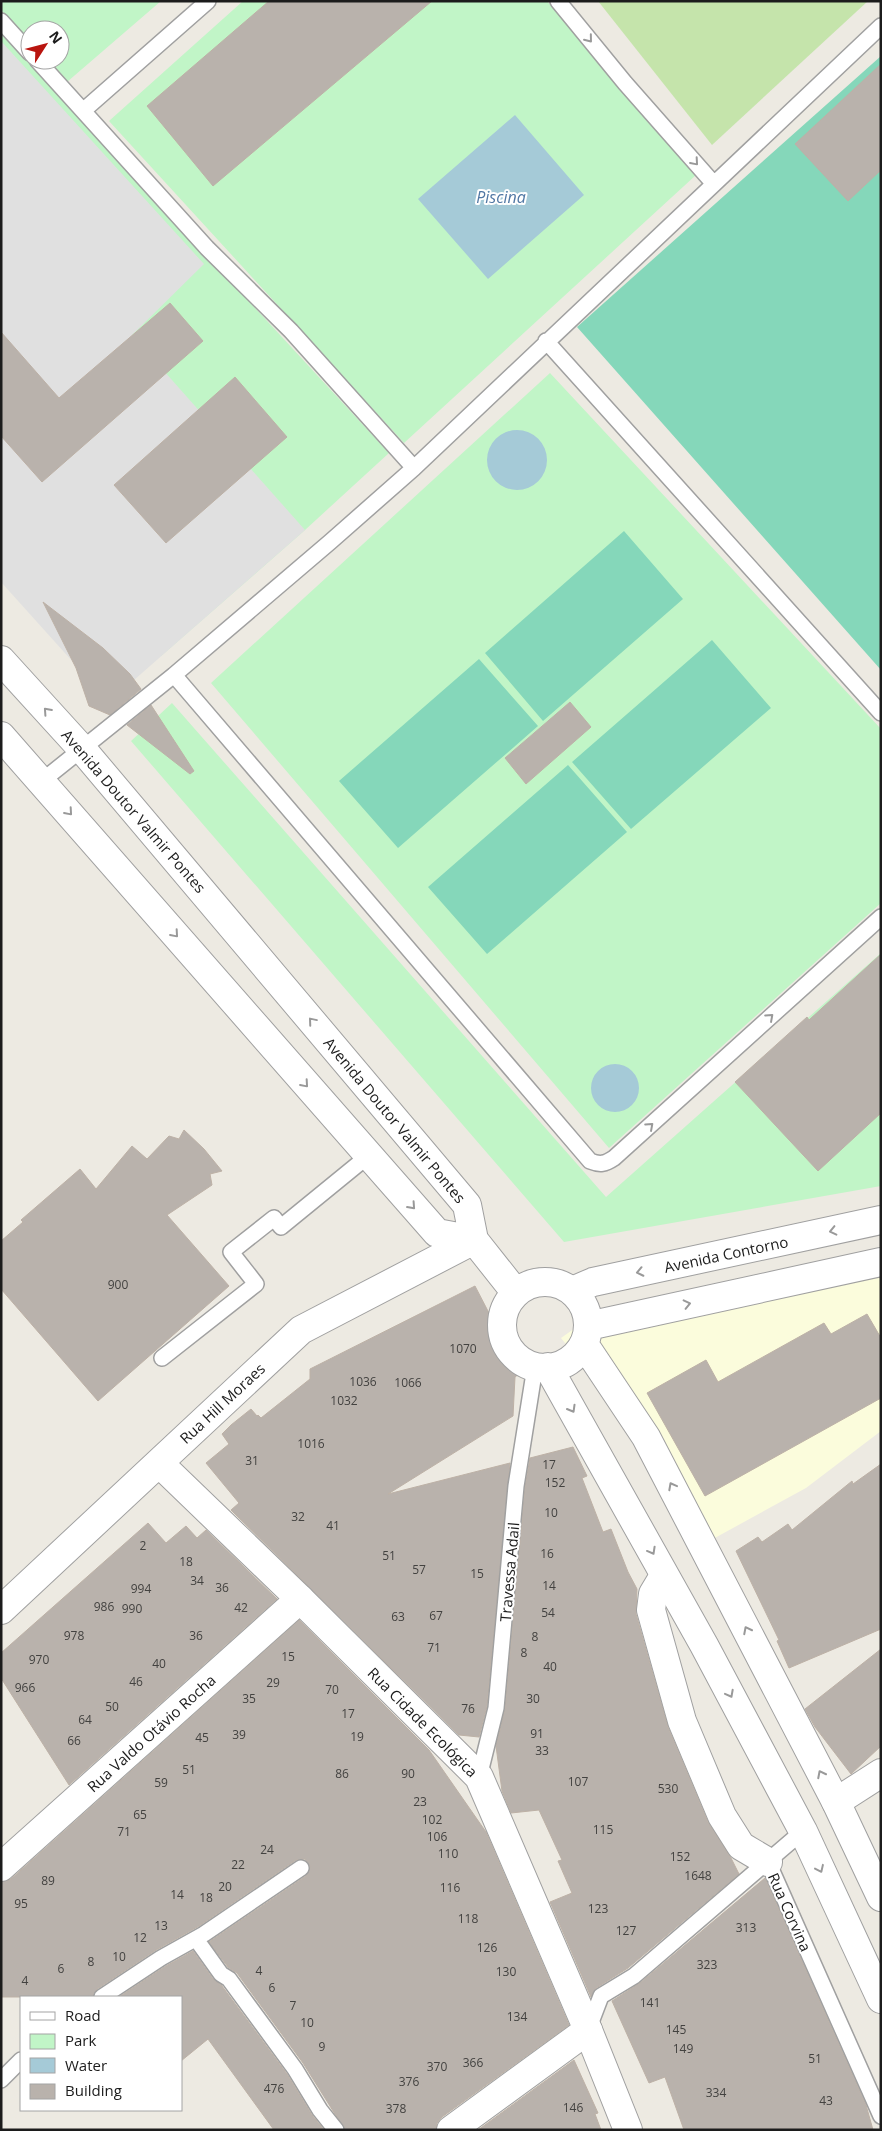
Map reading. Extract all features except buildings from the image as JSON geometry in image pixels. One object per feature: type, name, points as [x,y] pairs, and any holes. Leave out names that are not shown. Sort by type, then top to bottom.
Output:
[{"type":"street","name":"Avenida Doutor Valmir Pontes","points":[[1,660],[82,750],[467,1205],[474,1240]]},
{"type":"street","points":[[1,736],[437,1234],[474,1240],[516,1293]]},
{"type":"street","name":"Avenida Contorno","points":[[572,1291],[593,1282],[881,1220]]},
{"type":"street","name":"Rua Hill Moraes","points":[[1,1610],[301,1330],[474,1240]]},
{"type":"street","points":[[881,1262],[586,1335],[572,1359],[555,1367],[542,1367],[518,1358],[506,1343],[502,1324],[506,1306],[516,1293],[536,1282],[555,1283],[572,1291],[584,1307],[586,1335],[646,1437],[836,1802],[881,1897]]},
{"type":"street","points":[[542,1367],[704,1645],[803,1831],[881,1999]]},
{"type":"street","name":"Rua Cidade Ecológica","points":[[158,1463],[300,1599],[479,1777],[588,2030],[628,2130]]},
{"type":"street","name":"Rua Corvina","points":[[662,1579],[653,1594],[651,1610],[682,1721],[726,1823],[740,1846],[768,1862]]},
{"type":"street","name":"Rua Valdo Otávio Rocha","points":[[1,1868],[300,1599]]},
{"type":"street","points":[[836,1802],[881,1773]]},
{"type":"street","points":[[451,2130],[588,2030]]},
{"type":"lane","points":[[84,110],[208,1]]},
{"type":"lane","points":[[558,1],[625,83],[714,184]]},
{"type":"lane","points":[[1,21],[20,42]]},
{"type":"lane","points":[[42,781],[174,675],[414,468],[546,341],[881,26]]},
{"type":"lane","points":[[46,70],[187,226],[291,331],[414,468]]},
{"type":"lane","points":[[546,341],[881,713]]},
{"type":"lane","points":[[174,675],[590,1161],[597,1164],[606,1164],[614,1158],[881,917]]},
{"type":"lane","points":[[162,1358],[256,1284],[231,1252],[274,1218],[281,1227],[368,1156]]},
{"type":"lane","name":"Travessa Adail","points":[[479,1777],[496,1708],[516,1486],[542,1367]]},
{"type":"lane","points":[[588,2030],[602,1996],[634,1976],[803,1831]]},
{"type":"lane","name":"Rua Corvina","points":[[768,1862],[881,2116]]},
{"type":"lane","points":[[104,1996],[161,1958],[196,1938],[301,1868]]},
{"type":"lane","points":[[196,1938],[295,2068],[320,2110],[336,2130]]},
{"type":"lane","points":[[1,2080],[20,2061]]},
{"type":"shaded area","points":[[1,41],[20,62],[20,70],[27,70],[204,264],[132,335],[305,530],[109,702],[1,582]]},
{"type":"shaded area","points":[[881,1250],[881,1431],[806,1488],[702,1545],[660,1461],[561,1338],[602,1309]]},
{"type":"green space","points":[[1,1],[161,1],[67,82],[56,70],[70,70],[70,20],[20,20],[20,30],[1,10]]},
{"type":"green space","points":[[243,1],[547,1],[696,175],[404,443],[109,121]]},
{"type":"green space","points":[[598,1],[868,1],[712,145]]},
{"type":"green space","points":[[1,33],[20,54],[20,70],[35,70],[389,453],[305,530],[161,656],[1,486]]},
{"type":"green space","points":[[881,56],[881,670],[577,327]]},
{"type":"green space","points":[[550,373],[881,729],[881,903],[609,1148],[211,683]]},
{"type":"green space","points":[[624,531],[683,599],[543,721],[485,653]]},
{"type":"green space","points":[[712,640],[771,708],[631,829],[572,762]]},
{"type":"green space","points":[[479,659],[538,726],[398,848],[339,781]]},
{"type":"green space","points":[[172,703],[606,1197],[881,953],[881,1186],[564,1242],[131,741]]},
{"type":"green space","points":[[568,765],[627,832],[487,954],[428,887]]},
{"type":"water","name":"Piscina","points":[[515,115],[584,195],[488,279],[418,199]]},
{"type":"water","points":[[511,430],[523,430],[534,435],[542,443],[547,454],[545,472],[534,485],[523,490],[511,490],[500,485],[492,477],[487,466],[487,454],[492,443],[500,435]]},
{"type":"water","points":[[615,1064],[624,1066],[632,1071],[637,1079],[639,1088],[637,1097],[632,1105],[624,1110],[615,1112],[606,1110],[598,1105],[593,1097],[591,1088],[593,1079],[598,1071],[606,1066]]}]
